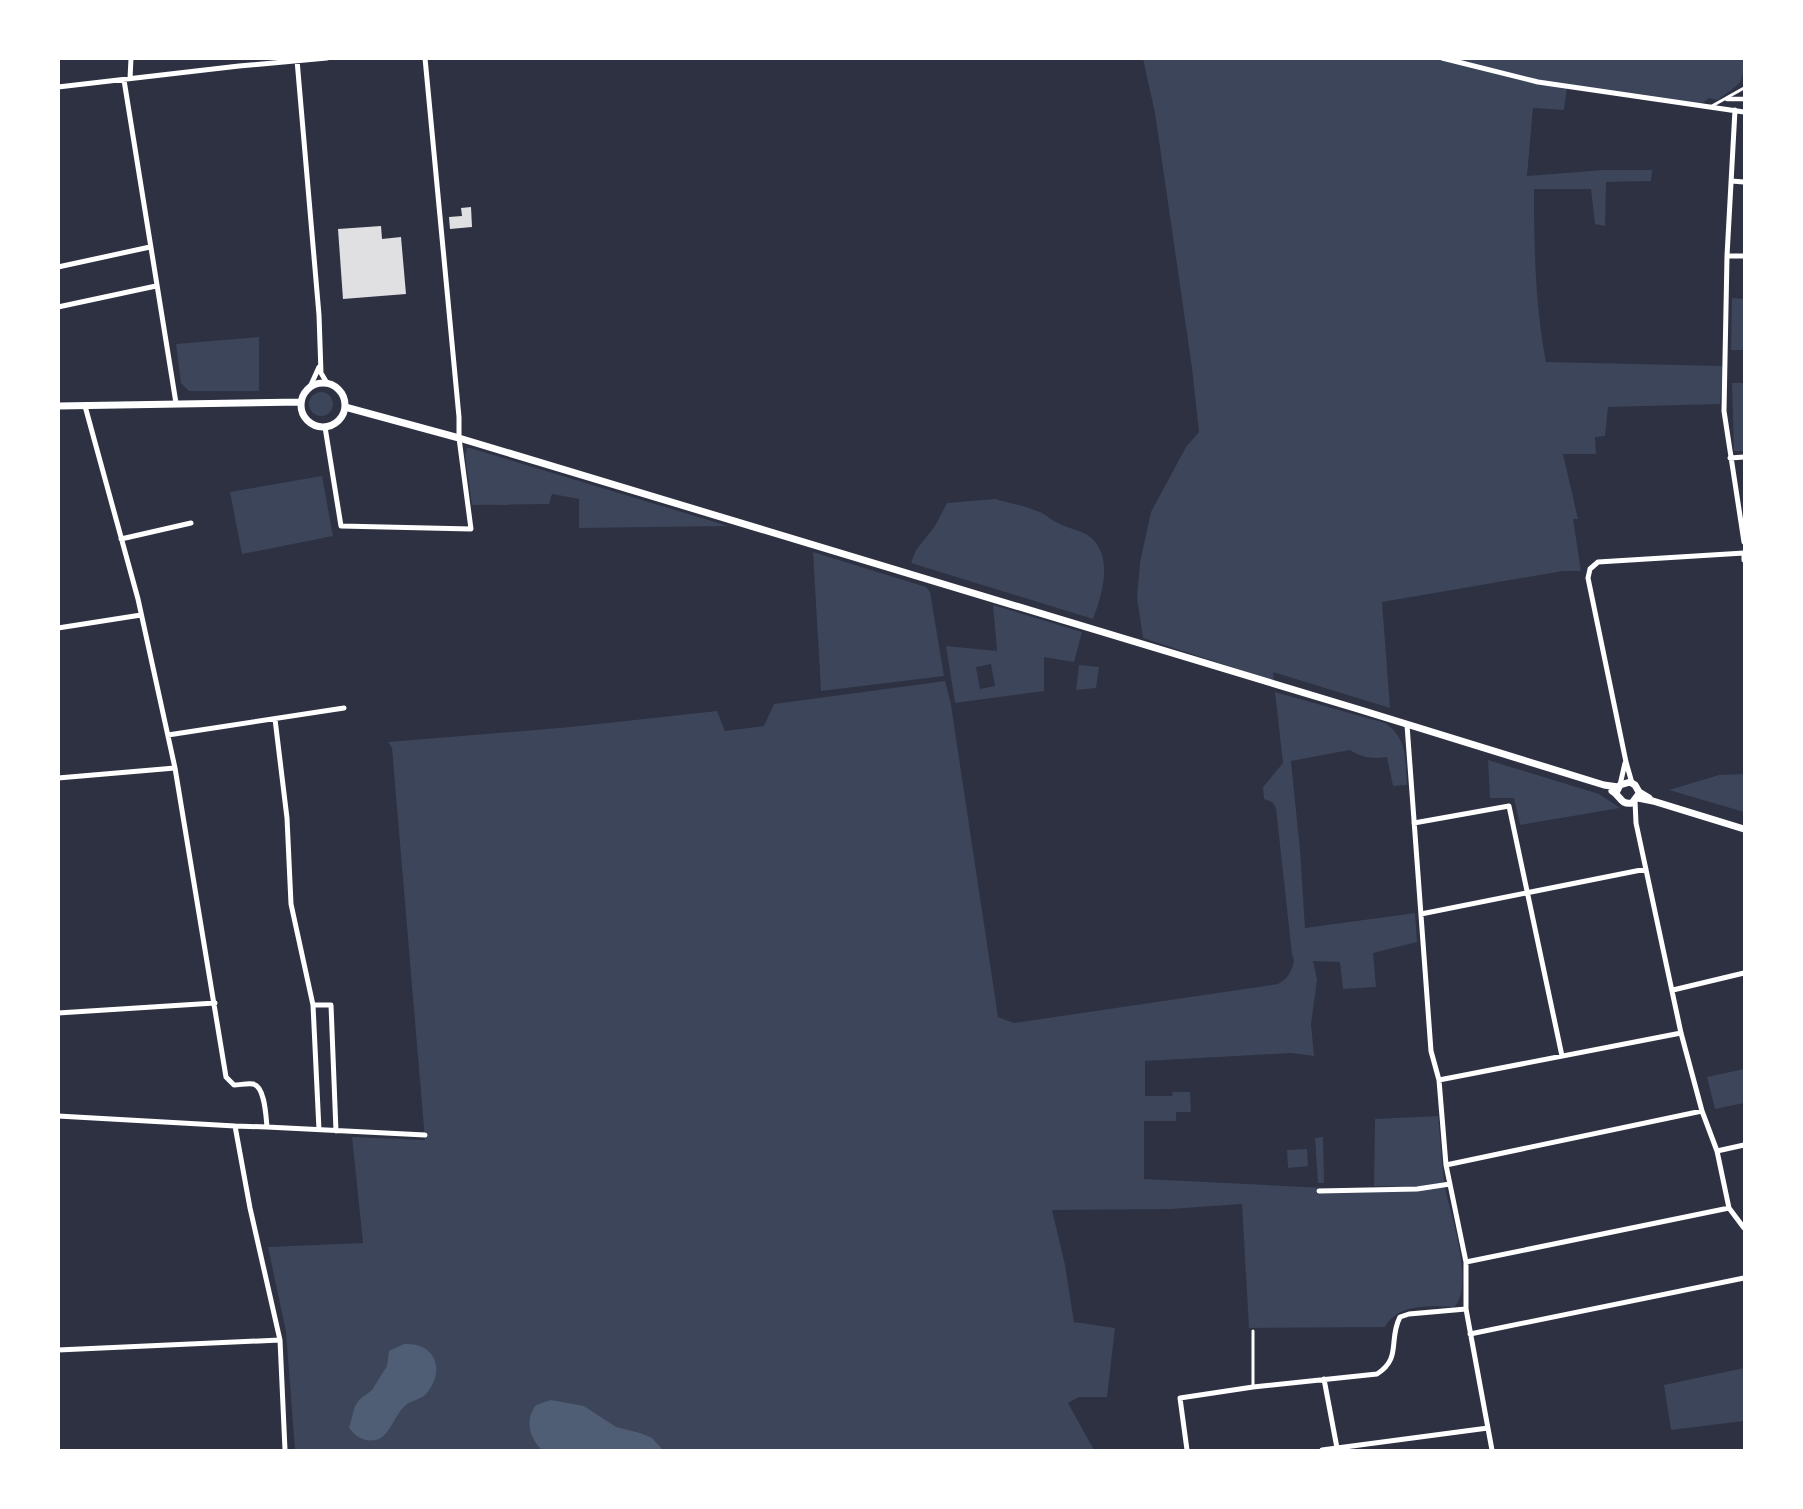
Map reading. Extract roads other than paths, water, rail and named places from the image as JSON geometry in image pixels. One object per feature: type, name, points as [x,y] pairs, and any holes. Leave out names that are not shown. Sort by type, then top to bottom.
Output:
[{"type":"street","points":[[131,58],[127,79],[150,247],[176,403]]},
{"type":"street","points":[[238,58],[239,66]]},
{"type":"street","points":[[58,87],[327,58]]},
{"type":"street","points":[[325,427],[341,526],[471,529],[459,438],[459,417],[425,58]]},
{"type":"street","points":[[1442,58],[1538,82],[1744,112]]},
{"type":"street","points":[[297,60],[319,315],[320,366],[327,383]]},
{"type":"street","points":[[1727,99],[1744,99]]},
{"type":"street","points":[[1735,110],[1727,256],[1724,411],[1744,542]]},
{"type":"street","points":[[1731,181],[1744,182]]},
{"type":"street","points":[[58,267],[150,247]]},
{"type":"street","points":[[1727,256],[1744,256]]},
{"type":"street","points":[[58,307],[156,286]]},
{"type":"street","points":[[310,387],[319,383],[327,383],[340,390],[345,407],[338,421],[325,427],[318,426],[309,422],[302,409],[301,402],[305,392],[310,387],[320,366]]},
{"type":"street","points":[[58,406],[301,402]]},
{"type":"street","points":[[85,406],[141,615],[175,768],[228,1081],[234,1085],[254,1084],[260,1088],[267,1127]]},
{"type":"street","points":[[345,407],[459,438],[1618,788]]},
{"type":"street","points":[[1730,458],[1744,458]]},
{"type":"street","points":[[121,539],[190,523]]},
{"type":"street","points":[[1744,556],[1598,562],[1590,569],[1588,578],[1626,762],[1632,783],[1635,785],[1636,823],[1682,1033],[1702,1111],[1717,1151],[1729,1208],[1744,1228]]},
{"type":"street","points":[[58,628],[141,615]]},
{"type":"street","points":[[168,735],[344,708]]},
{"type":"street","points":[[275,719],[287,818],[291,904],[313,1005],[319,1130]]},
{"type":"street","points":[[1407,725],[1431,1051],[1439,1080],[1446,1165],[1466,1262],[1466,1309],[1492,1450]]},
{"type":"street","points":[[1626,762],[1618,788],[1621,801],[1635,799],[1653,801],[1744,829]]},
{"type":"street","points":[[58,778],[175,768]]},
{"type":"street","points":[[1618,788],[1625,782],[1632,783]]},
{"type":"street","points":[[1414,824],[1509,806],[1562,1056]]},
{"type":"street","points":[[1420,914],[1646,869]]},
{"type":"street","points":[[1673,990],[1744,973]]},
{"type":"street","points":[[58,1013],[215,1003]]},
{"type":"street","points":[[313,1005],[331,1005],[336,1131]]},
{"type":"street","points":[[1439,1080],[1682,1033]]},
{"type":"street","points":[[1446,1165],[1702,1111]]},
{"type":"street","points":[[58,1116],[425,1135]]},
{"type":"street","points":[[234,1126],[280,1340],[285,1450]]},
{"type":"street","points":[[1717,1151],[1744,1146]]},
{"type":"street","points":[[1319,1191],[1417,1189],[1450,1184]]},
{"type":"street","points":[[1466,1262],[1729,1208]]},
{"type":"street","points":[[1470,1334],[1744,1278]]},
{"type":"street","points":[[1188,1450],[1180,1398],[1253,1387],[1377,1374],[1387,1368],[1393,1358],[1394,1328],[1400,1317],[1409,1314],[1466,1309]]},
{"type":"street","points":[[58,1350],[280,1340]]},
{"type":"street","points":[[1324,1379],[1337,1448]]},
{"type":"street","points":[[1322,1450],[1488,1428]]},
{"type":"lane","points":[[1710,106],[1744,88]]},
{"type":"lane","points":[[1253,1331],[1253,1387]]}]
